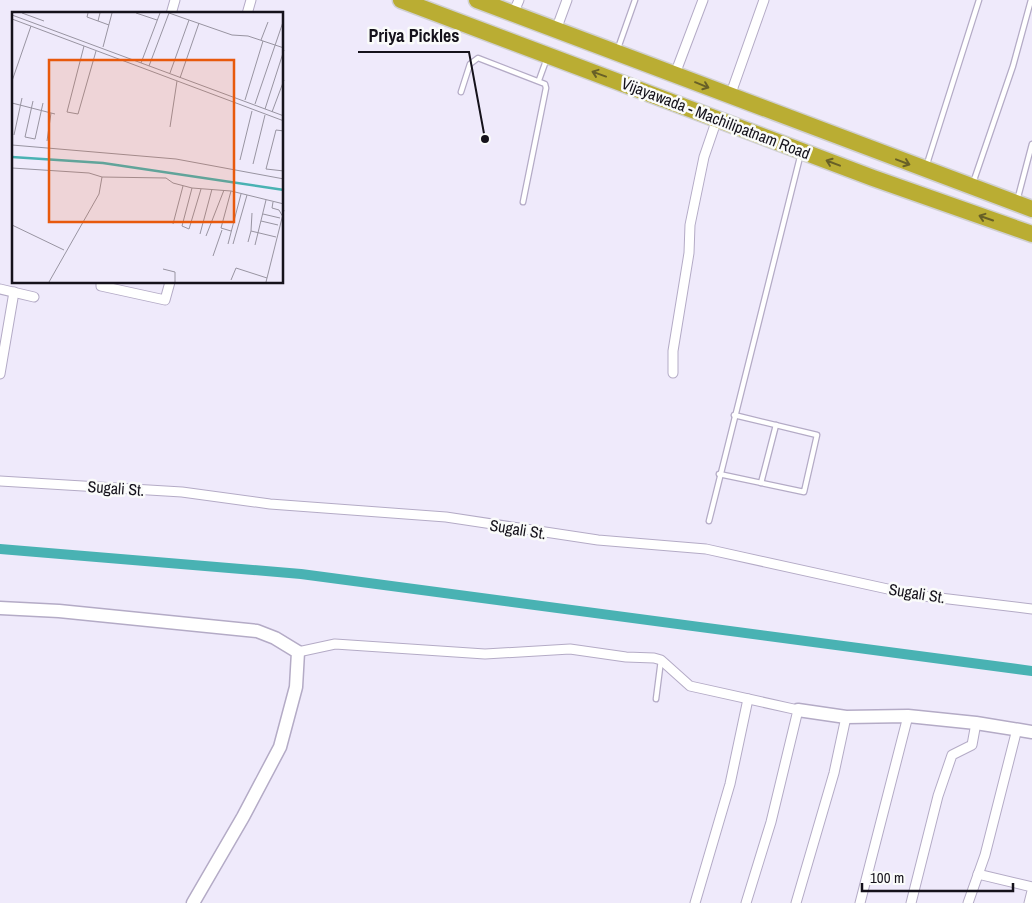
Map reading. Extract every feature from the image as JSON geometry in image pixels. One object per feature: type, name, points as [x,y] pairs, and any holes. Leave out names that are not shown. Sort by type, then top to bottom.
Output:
[{"type":"highway","name":"Vijayawada - Machilipatnam Road","points":[[401,0],[801,151],[1032,234]]},
{"type":"highway","name":"Vijayawada - Machilipatnam Road","points":[[477,0],[516,7],[556,30],[1032,209]]},
{"type":"street","points":[[556,30],[567,0]]},
{"type":"street","points":[[675,74],[703,0]]},
{"type":"street","points":[[730,96],[764,0]]},
{"type":"street","points":[[673,373],[673,351],[689,253],[690,225],[704,157],[716,122],[715,118]]},
{"type":"street","points":[[100,284],[100,286],[165,300],[169,284]]},
{"type":"street","points":[[0,289],[34,297]]},
{"type":"street","points":[[0,374],[14,292]]},
{"type":"street","name":"Sugali St.","points":[[0,481],[182,492],[270,504],[446,517],[598,540],[706,549],[915,595],[1032,609]]},
{"type":"street","points":[[0,608],[59,611],[257,630],[298,652],[334,644],[485,654],[570,649],[660,660],[690,686],[798,710],[846,718],[908,716],[976,723],[1032,732]]},
{"type":"street","points":[[193,903],[243,817],[280,747],[296,687],[298,652]]},
{"type":"street","points":[[695,903],[730,784],[748,699]]},
{"type":"street","points":[[746,903],[771,822],[798,710]]},
{"type":"street","points":[[860,903],[908,716]]},
{"type":"street","points":[[796,903],[834,773],[846,718]]},
{"type":"street","points":[[911,903],[938,796],[952,755],[972,745],[976,723]]},
{"type":"street","points":[[968,903],[985,855],[1017,729]]},
{"type":"street","points":[[978,874],[1032,887]]},
{"type":"street","points":[[1029,903],[1032,891]]},
{"type":"lane","points":[[616,52],[635,0]]},
{"type":"lane","points":[[925,170],[979,0]]},
{"type":"lane","points":[[972,187],[1013,66],[1031,0]]},
{"type":"lane","points":[[539,80],[549,55]]},
{"type":"lane","points":[[462,92],[470,64],[478,58],[539,80],[546,88],[523,202]]},
{"type":"lane","points":[[1016,203],[1032,144]]},
{"type":"lane","points":[[709,521],[734,415],[772,276],[801,151]]},
{"type":"lane","points":[[719,474],[804,492],[817,436],[734,415]]},
{"type":"lane","points":[[761,483],[776,425]]},
{"type":"lane","points":[[656,699],[660,660]]},
{"type":"waterway","points":[[0,549],[301,574],[1032,671]]},
{"type":"place","name":"Priya Pickles","points":[[485,139]]}]
